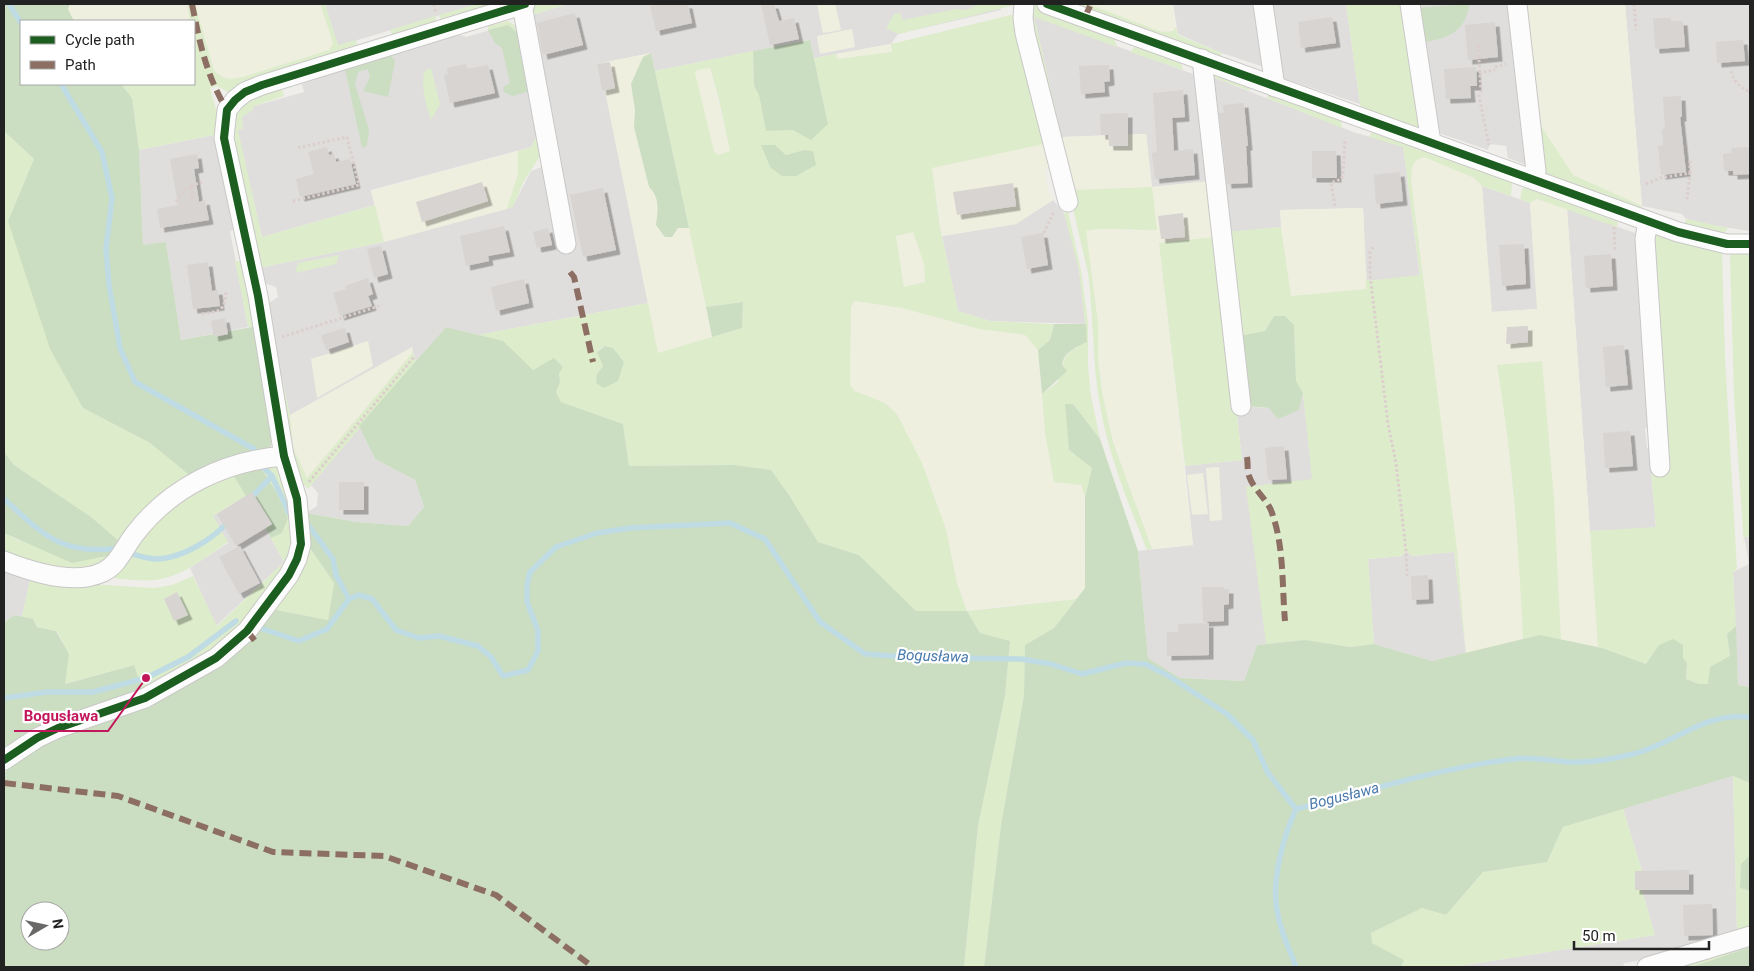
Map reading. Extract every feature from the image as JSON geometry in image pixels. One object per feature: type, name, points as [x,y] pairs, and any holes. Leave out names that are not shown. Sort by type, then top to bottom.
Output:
[{"type":"street","points":[[4,760],[37,738],[58,728],[145,698],[216,658],[247,631],[290,575],[297,559],[301,544],[297,498],[284,456],[258,296],[226,152],[224,124],[227,110],[235,100],[245,92],[262,85],[524,4],[566,244]]},
{"type":"street","points":[[1024,4],[1025,33],[1062,206]]},
{"type":"street","points":[[1047,4],[1678,232],[1727,244],[1750,244]]},
{"type":"street","points":[[1263,4],[1275,86]]},
{"type":"street","points":[[1410,4],[1431,143]]},
{"type":"street","points":[[1517,4],[1536,171],[1534,180]]},
{"type":"street","points":[[1202,59],[1241,406]]},
{"type":"street","points":[[1648,221],[1645,240],[1660,467]]},
{"type":"street","points":[[4,561],[20,567],[71,578],[88,577],[104,572],[116,562],[134,534],[179,491],[230,465],[284,456]]},
{"type":"street","points":[[1647,967],[1750,936]]},
{"type":"path","points":[[434,4],[437,16]]},
{"type":"path","points":[[1634,4],[1636,30]]},
{"type":"path","points":[[1478,45],[1481,92],[1479,96],[1489,147]]},
{"type":"path","points":[[1480,73],[1495,70]]},
{"type":"path","points":[[1731,71],[1733,79],[1741,88],[1750,92]]},
{"type":"path","points":[[292,201],[358,185],[346,136],[297,148]]},
{"type":"path","points":[[1335,206],[1331,182],[1341,179],[1343,175],[1345,138]]},
{"type":"path","points":[[1687,199],[1690,160]]},
{"type":"path","points":[[1646,184],[1660,178],[1690,173]]},
{"type":"path","points":[[176,202],[184,190],[202,182]]},
{"type":"path","points":[[186,186],[191,186]]},
{"type":"path","points":[[191,186],[193,199]]},
{"type":"path","points":[[1044,233],[1062,206]]},
{"type":"path","points":[[1614,226],[1615,252]]},
{"type":"path","points":[[1373,247],[1370,252],[1370,275],[1397,472],[1407,576]]},
{"type":"path","points":[[202,314],[219,311],[224,306],[226,290]]},
{"type":"path","points":[[274,340],[380,306]]},
{"type":"path","points":[[297,498],[358,422],[414,357]]},
{"type":"shaded area","points":[[325,4],[477,4],[338,46]]},
{"type":"shaded area","points":[[568,4],[998,4],[1001,10],[898,34],[891,44],[814,58],[809,40],[655,71],[651,53],[597,64],[605,90],[648,303],[478,335],[446,327],[416,362],[412,348],[290,415],[266,305],[278,297],[276,287],[261,282],[259,268],[384,242],[513,206],[531,171],[544,166],[559,151],[555,130],[551,127],[532,15]]},
{"type":"shaded area","points":[[1173,4],[1255,4],[1264,67],[1222,53],[1178,34]]},
{"type":"shaded area","points":[[1269,4],[1346,4],[1360,104],[1279,77]]},
{"type":"shaded area","points":[[1416,4],[1508,4],[1527,165],[1508,158],[1506,146],[1490,144],[1488,150],[1436,132]]},
{"type":"shaded area","points":[[1625,4],[1750,4],[1750,231],[1709,225],[1686,219],[1682,214],[1642,206]]},
{"type":"shaded area","points":[[1034,16],[1196,75],[1210,181],[1152,187],[1146,134],[1061,137]]},
{"type":"shaded area","points":[[508,25],[518,33],[537,136],[531,147],[371,190],[375,205],[262,237],[237,130],[242,117],[254,109],[251,107],[304,92],[302,84],[345,69],[458,34],[466,37]]},
{"type":"shaded area","points":[[1210,76],[1356,133],[1403,146],[1420,276],[1366,281],[1363,208],[1280,210],[1281,227],[1227,233]]},
{"type":"shaded area","points":[[214,135],[233,230],[230,231],[248,327],[181,340],[166,242],[143,246],[139,150]]},
{"type":"shaded area","points":[[1482,186],[1530,203],[1538,309],[1491,312]]},
{"type":"shaded area","points":[[1053,200],[1067,217],[1079,270],[1086,324],[990,321],[958,311],[942,236],[1016,224]]},
{"type":"shaded area","points":[[1567,209],[1638,234],[1648,427],[1645,428],[1647,448],[1649,449],[1656,528],[1590,531]]},
{"type":"shaded area","points":[[1303,393],[1331,644],[1305,640],[1257,645],[1244,681],[1180,678],[1148,658],[1138,551],[1193,545],[1185,466],[1242,460],[1236,406],[1299,410]]},
{"type":"shaded area","points":[[359,426],[375,459],[415,480],[424,507],[408,526],[357,522],[306,513],[317,506],[318,493],[311,485]]},
{"type":"shaded area","points":[[247,495],[284,562],[216,626],[190,568],[228,543],[213,516]]},
{"type":"shaded area","points":[[1744,537],[1750,537],[1750,687],[1738,685],[1733,572],[1749,564]]},
{"type":"shaded area","points":[[1406,551],[1412,556],[1454,552],[1466,653],[1432,661],[1374,644],[1368,559],[1402,556]]},
{"type":"shaded area","points":[[4,565],[31,575],[22,617],[14,615],[4,623]]},
{"type":"shaded area","points":[[1733,776],[1737,932],[1661,957],[1624,963],[1623,967],[1453,967],[1655,935],[1642,890],[1642,871],[1623,809]]},
{"type":"green space","points":[[4,4],[70,4],[68,9],[74,20],[20,20],[20,85],[122,85],[132,98],[139,150],[143,245],[166,242],[181,340],[257,326],[274,430],[271,446],[264,453],[193,478],[150,443],[83,408],[50,349],[8,221],[34,159],[4,131]]},
{"type":"green space","points":[[70,4],[187,4],[190,20],[73,20],[67,9]]},
{"type":"green space","points":[[187,4],[195,4],[214,70],[220,76],[227,78],[243,77],[329,50],[333,43],[320,4],[325,4],[338,45],[356,40],[358,50],[228,92],[217,86],[210,88],[217,113],[217,140],[215,142],[213,135],[139,150],[132,98],[122,85],[195,85],[195,20],[190,20]]},
{"type":"green space","points":[[195,4],[320,4],[333,43],[330,50],[243,77],[231,79],[220,77],[214,70]]},
{"type":"green space","points":[[477,4],[507,4],[442,24],[439,15]]},
{"type":"green space","points":[[568,4],[532,15],[534,5]]},
{"type":"green space","points":[[817,4],[835,4],[841,30],[823,33]]},
{"type":"green space","points":[[978,4],[1019,4],[898,34],[886,28],[894,14],[900,13],[903,20],[956,9],[967,10]]},
{"type":"green space","points":[[1067,4],[1088,4],[1162,32],[1173,31],[1176,27],[1178,35],[1222,53],[1220,58]]},
{"type":"green space","points":[[1088,4],[1173,4],[1176,27],[1173,31],[1162,32]]},
{"type":"green space","points":[[1346,4],[1406,4],[1422,133],[1361,111]]},
{"type":"green space","points":[[1469,4],[1464,21],[1454,32],[1439,39],[1422,42],[1416,8]]},
{"type":"green space","points":[[1526,4],[1625,4],[1642,206],[1573,175],[1541,128]]},
{"type":"green space","points":[[1035,5],[1113,35],[1117,47],[1034,17],[1074,190],[1152,187],[1157,230],[1104,229],[1086,231],[1098,323],[1098,361],[1103,397],[1113,442],[1152,549],[1147,550],[1133,516],[1105,429],[1096,377],[1088,273],[1027,10]]},
{"type":"green space","points":[[1019,13],[1054,162],[1045,171],[1052,163],[1048,143],[932,168],[940,227],[958,311],[990,321],[1054,324],[1050,340],[1038,350],[1025,335],[979,329],[902,308],[855,301],[851,307],[850,385],[855,391],[885,403],[897,414],[922,463],[946,529],[957,583],[967,611],[916,611],[859,555],[818,542],[771,470],[734,465],[629,466],[623,424],[561,402],[556,392],[560,382],[559,374],[563,367],[554,359],[533,370],[503,342],[478,335],[648,303],[658,353],[742,328],[743,302],[706,307],[655,71],[753,51],[754,86],[759,95],[766,131],[828,124],[814,58],[836,54],[837,59],[892,52],[891,44]],"holes":[[[710,68],[719,100],[730,151],[718,155],[714,151],[695,73],[697,70]],[[761,145],[775,145],[786,155],[804,150],[770,167]],[[913,232],[924,264],[925,282],[904,287],[896,236]],[[605,346],[613,348],[624,362],[597,374],[603,366],[597,351]]]},
{"type":"green space","points":[[435,16],[438,26],[392,35],[390,30]]},
{"type":"green space","points":[[508,21],[519,28],[542,153],[523,183],[513,207],[507,209],[518,174],[518,151],[531,147],[537,136],[518,33],[508,26],[488,30],[488,26]]},
{"type":"green space","points":[[508,25],[518,33],[529,91],[513,96],[504,92],[503,87],[510,83],[502,48],[495,43],[488,30]]},
{"type":"green space","points":[[852,29],[855,47],[820,54],[817,36]]},
{"type":"green space","points":[[810,40],[828,124],[811,140],[793,130],[766,131],[759,95],[754,86],[753,51]]},
{"type":"green space","points":[[891,44],[892,52],[837,59],[836,54]]},
{"type":"green space","points":[[1137,45],[1180,59],[1183,70],[1130,52]]},
{"type":"green space","points":[[651,53],[643,57],[631,84],[635,110],[634,127],[649,187],[656,193],[658,211],[656,226],[689,228],[712,337],[658,353],[605,91],[602,91],[597,64]]},
{"type":"green space","points":[[651,53],[689,228],[678,228],[672,237],[665,237],[656,225],[657,200],[649,187],[634,127],[635,110],[631,84],[643,57]]},
{"type":"green space","points":[[390,55],[395,61],[388,97],[363,91],[370,77],[368,69],[358,72],[355,84],[369,130],[367,146],[362,148],[345,69]]},
{"type":"green space","points":[[431,68],[440,104],[431,120],[423,84],[424,72]]},
{"type":"green space","points":[[710,68],[730,151],[718,155],[714,151],[695,73],[697,70]]},
{"type":"green space","points":[[1213,71],[1248,83],[1250,91],[1210,76],[1227,232],[1281,227],[1291,296],[1366,289],[1366,281],[1420,275],[1403,147],[1369,137],[1372,132],[1376,131],[1509,178],[1512,184],[1511,196],[1482,186],[1474,178],[1424,157],[1416,160],[1412,167],[1411,180],[1457,550],[1466,653],[1454,552],[1412,556],[1406,551],[1402,556],[1368,559],[1374,644],[1350,647],[1305,640],[1266,644],[1246,487],[1312,479],[1303,393],[1296,382],[1294,325],[1285,316],[1274,316],[1265,331],[1239,336],[1207,76]]},
{"type":"green space","points":[[281,85],[284,96],[252,107],[254,109],[242,117],[243,129],[238,130],[262,237],[375,205],[384,242],[259,268],[239,184],[232,136],[232,118],[239,104]]},
{"type":"green space","points":[[1270,92],[1341,120],[1342,128],[1267,98]]},
{"type":"green space","points":[[1539,123],[1573,175],[1642,206],[1639,211],[1543,178]]},
{"type":"green space","points":[[4,131],[34,159],[8,221],[83,408],[150,443],[193,478],[97,568],[66,572],[4,555],[4,533],[20,541],[119,542],[91,517],[14,465],[4,452]]},
{"type":"green space","points":[[1146,134],[1152,187],[1074,190],[1061,137]]},
{"type":"green space","points":[[1048,143],[1052,163],[1045,171],[1048,191],[1053,200],[1016,224],[942,236],[932,167]]},
{"type":"green space","points":[[761,145],[775,145],[786,155],[804,150],[813,151],[816,165],[796,176],[782,176],[770,167]]},
{"type":"green space","points":[[518,151],[518,174],[507,209],[384,242],[371,191]]},
{"type":"green space","points":[[1424,157],[1474,178],[1482,186],[1492,312],[1537,309],[1530,203],[1537,199],[1567,209],[1598,647],[1561,640],[1554,498],[1542,361],[1497,365],[1504,408],[1521,578],[1523,639],[1466,653],[1457,550],[1411,180],[1412,167],[1416,160]]},
{"type":"green space","points":[[1210,181],[1217,237],[1159,244],[1193,545],[1152,549],[1113,442],[1103,397],[1098,361],[1098,323],[1086,231],[1108,228],[1131,231],[1152,187]]},
{"type":"green space","points":[[1526,187],[1618,222],[1617,227],[1537,199],[1530,203],[1520,199],[1522,189]]},
{"type":"green space","points":[[1363,208],[1367,289],[1290,296],[1280,210]]},
{"type":"green space","points":[[1068,212],[1081,270],[1088,323],[1088,366],[1091,396],[1100,439],[1073,404],[1069,450],[1092,468],[1085,497],[1081,485],[1054,482],[1045,433],[1042,394],[1058,382],[1066,357],[1073,350],[1087,342],[1079,270],[1064,213]]},
{"type":"green space","points":[[1686,219],[1728,228],[1722,236],[1684,227]]},
{"type":"green space","points":[[913,232],[924,264],[925,281],[904,287],[896,236]]},
{"type":"green space","points":[[1658,232],[1722,251],[1725,357],[1737,569],[1733,572],[1736,626],[1727,634],[1730,657],[1709,684],[1699,684],[1686,679],[1687,663],[1683,658],[1683,645],[1659,645],[1646,664],[1598,647],[1590,531],[1656,527],[1649,449],[1654,234]]},
{"type":"green space","points":[[1217,237],[1242,460],[1185,466],[1159,243]]},
{"type":"green space","points":[[1750,249],[1750,537],[1744,537],[1744,546],[1734,397],[1730,258],[1731,253]]},
{"type":"green space","points":[[339,255],[336,264],[295,273],[298,263]]},
{"type":"green space","points":[[235,261],[246,261],[257,326],[248,327]]},
{"type":"green space","points":[[855,301],[902,308],[979,329],[1025,335],[1031,340],[1038,350],[1045,433],[1054,482],[1076,483],[1084,489],[1085,588],[1076,599],[967,611],[957,583],[946,529],[922,463],[897,414],[885,403],[855,391],[850,385],[851,307]]},
{"type":"green space","points":[[743,302],[742,328],[712,337],[706,307]]},
{"type":"green space","points":[[266,305],[290,415],[293,447],[307,478],[413,352],[416,362],[308,489],[297,476]]},
{"type":"green space","points":[[1274,316],[1285,316],[1294,325],[1296,381],[1303,393],[1299,410],[1278,419],[1269,408],[1246,406],[1239,336],[1265,331]]},
{"type":"green space","points":[[1054,324],[1086,324],[1087,342],[1074,348],[1065,357],[1062,365],[1067,371],[1042,394],[1038,350],[1050,340]]},
{"type":"green space","points":[[446,327],[503,341],[533,370],[554,358],[563,367],[559,374],[560,382],[556,392],[561,402],[623,424],[629,466],[734,465],[771,470],[818,542],[859,555],[916,611],[967,611],[980,633],[1010,641],[1005,696],[978,826],[964,967],[4,967],[4,772],[46,742],[146,706],[226,663],[271,609],[328,620],[334,583],[308,545],[306,513],[357,522],[408,526],[424,507],[415,480],[375,459],[359,426]]},
{"type":"green space","points":[[368,341],[373,366],[317,398],[311,359]]},
{"type":"green space","points":[[605,346],[613,348],[624,362],[618,381],[604,388],[596,383],[597,374],[603,366],[597,352]]},
{"type":"green space","points":[[412,347],[413,352],[307,478],[293,447],[290,415]]},
{"type":"green space","points":[[1542,361],[1554,498],[1561,640],[1540,635],[1523,639],[1514,502],[1507,433],[1497,365]]},
{"type":"green space","points":[[1065,404],[1073,404],[1100,439],[1138,551],[1148,658],[1180,678],[1244,681],[1257,645],[1305,640],[1350,647],[1374,644],[1432,661],[1540,635],[1602,648],[1646,664],[1659,645],[1673,639],[1683,645],[1683,658],[1687,663],[1686,679],[1699,684],[1708,684],[1710,667],[1730,656],[1727,634],[1736,626],[1738,685],[1750,687],[1750,783],[1733,776],[1563,827],[1547,862],[1483,872],[1446,915],[1422,908],[1371,933],[1372,943],[1404,960],[1401,967],[984,967],[1001,825],[1024,695],[1025,645],[1054,628],[1085,588],[1085,497],[1092,468],[1069,450]]},
{"type":"green space","points":[[4,452],[14,465],[91,517],[120,542],[111,555],[72,563],[4,533]]},
{"type":"green space","points":[[258,463],[274,466],[280,471],[285,480],[290,505],[293,552],[291,562],[248,617],[215,650],[142,689],[133,665],[64,684],[69,654],[57,631],[37,627],[33,619],[22,617],[31,575],[90,584],[154,588],[172,585],[193,576],[217,626],[284,562],[271,538],[282,533],[275,490]]},
{"type":"green space","points":[[258,463],[275,490],[288,518],[282,533],[271,538],[231,471]]},
{"type":"green space","points":[[1219,467],[1222,520],[1210,521],[1206,468]]},
{"type":"green space","points":[[231,471],[247,495],[213,516],[228,542],[201,561],[172,576],[155,580],[103,577],[164,508]]},
{"type":"green space","points":[[1203,473],[1208,514],[1192,515],[1187,475]]},
{"type":"green space","points":[[308,545],[334,583],[328,620],[271,609]]},
{"type":"green space","points":[[1076,599],[1054,628],[1025,645],[1024,695],[1001,825],[984,967],[964,967],[978,826],[1005,696],[1010,641],[980,633],[967,611]]},
{"type":"green space","points":[[14,615],[33,619],[37,627],[56,631],[69,654],[65,684],[134,665],[142,689],[42,725],[4,749],[4,623]]},
{"type":"green space","points":[[1733,776],[1750,783],[1750,856],[1741,864],[1740,888],[1750,891],[1750,947],[1692,967],[1661,967],[1737,932]]},
{"type":"green space","points":[[1623,809],[1642,871],[1642,890],[1655,935],[1453,967],[1401,967],[1404,960],[1371,943],[1371,933],[1422,908],[1446,915],[1483,872],[1547,862],[1563,827]]},
{"type":"green space","points":[[1750,855],[1750,891],[1740,888],[1741,864]]},
{"type":"green space","points":[[1750,947],[1750,967],[1692,967]]},
{"type":"building","points":[[688,4],[692,23],[656,31],[650,6]]},
{"type":"building","points":[[761,4],[774,4],[779,21],[794,18],[799,39],[770,45]]},
{"type":"building","points":[[575,13],[583,45],[543,55],[537,23]]},
{"type":"building","points":[[1332,17],[1336,43],[1301,48],[1298,22]]},
{"type":"building","points":[[1653,18],[1670,18],[1671,21],[1683,21],[1685,47],[1655,49]]},
{"type":"building","points":[[1495,22],[1498,57],[1468,60],[1465,25]]},
{"type":"building","points":[[1743,40],[1745,61],[1717,63],[1716,42]]},
{"type":"building","points":[[610,62],[615,88],[602,91],[597,64]]},
{"type":"building","points":[[466,64],[467,69],[488,65],[495,93],[450,103],[444,75],[448,74],[447,68]]},
{"type":"building","points":[[1109,65],[1110,81],[1104,82],[1105,92],[1081,94],[1079,66]]},
{"type":"building","points":[[1476,67],[1477,86],[1470,86],[1471,98],[1446,99],[1444,69]]},
{"type":"building","points":[[1183,90],[1185,117],[1172,118],[1174,151],[1193,149],[1195,175],[1155,179],[1152,153],[1157,152],[1153,93]]},
{"type":"building","points":[[1681,96],[1682,117],[1680,117],[1686,172],[1661,175],[1658,146],[1663,145],[1662,129],[1665,129],[1663,97]]},
{"type":"building","points":[[1244,103],[1248,146],[1246,146],[1248,183],[1227,184],[1219,113],[1224,113],[1223,105]]},
{"type":"building","points":[[1128,113],[1128,146],[1109,146],[1108,135],[1101,135],[1100,114]]},
{"type":"building","points":[[327,147],[329,155],[334,154],[336,162],[350,159],[356,184],[300,197],[296,179],[314,174],[308,152]]},
{"type":"building","points":[[1750,147],[1750,174],[1733,175],[1733,171],[1724,171],[1723,154],[1732,153],[1731,148]]},
{"type":"building","points":[[1312,151],[1336,151],[1337,178],[1312,178]]},
{"type":"building","points":[[197,154],[199,168],[194,169],[199,202],[205,200],[209,220],[160,228],[157,209],[178,205],[170,159]]},
{"type":"building","points":[[1400,172],[1403,201],[1376,204],[1374,175]]},
{"type":"building","points":[[482,182],[488,201],[422,222],[416,202]]},
{"type":"building","points":[[1013,183],[1016,206],[957,215],[953,192]]},
{"type":"building","points":[[603,188],[616,250],[583,257],[570,195]]},
{"type":"building","points":[[1183,213],[1185,237],[1161,239],[1158,216]]},
{"type":"building","points":[[504,226],[510,252],[488,256],[489,261],[466,266],[460,236]]},
{"type":"building","points":[[548,228],[552,245],[537,248],[533,232]]},
{"type":"building","points":[[1043,233],[1048,265],[1027,269],[1021,237]]},
{"type":"building","points":[[1524,244],[1526,284],[1502,286],[1499,245]]},
{"type":"building","points":[[381,246],[388,274],[374,278],[367,249]]},
{"type":"building","points":[[1611,254],[1613,286],[1586,288],[1584,256]]},
{"type":"building","points":[[208,262],[212,291],[218,290],[220,306],[193,309],[187,265]]},
{"type":"building","points":[[368,278],[373,294],[368,296],[372,306],[340,316],[333,293],[346,289],[345,286]]},
{"type":"building","points":[[524,279],[529,303],[496,311],[491,287]]},
{"type":"building","points":[[225,318],[228,334],[214,337],[211,321]]},
{"type":"building","points":[[1528,326],[1528,342],[1506,344],[1507,327]]},
{"type":"building","points":[[345,328],[349,342],[326,350],[321,335]]},
{"type":"building","points":[[1624,345],[1628,385],[1606,387],[1603,347]]},
{"type":"building","points":[[1630,431],[1633,466],[1605,468],[1603,433]]},
{"type":"building","points":[[1284,446],[1287,479],[1268,480],[1265,448]]},
{"type":"building","points":[[339,482],[364,482],[364,510],[339,510]]},
{"type":"building","points":[[252,492],[272,524],[236,546],[217,514]]},
{"type":"building","points":[[240,546],[260,583],[239,594],[219,557]]},
{"type":"building","points":[[1428,575],[1429,599],[1412,600],[1411,576]]},
{"type":"building","points":[[1202,587],[1224,587],[1224,589],[1229,589],[1229,604],[1224,605],[1224,621],[1203,622]]},
{"type":"building","points":[[177,592],[188,615],[174,621],[164,599]]},
{"type":"building","points":[[1209,623],[1209,655],[1167,656],[1167,632],[1178,632],[1178,624]]},
{"type":"building","points":[[1689,870],[1689,890],[1635,890],[1635,871]]},
{"type":"building","points":[[1712,904],[1713,935],[1684,936],[1683,905]]},
{"type":"waterway","points":[[9,4],[20,21]]},
{"type":"waterway","points":[[62,85],[102,152],[112,198],[106,249],[109,285],[120,348],[135,382],[254,449]]},
{"type":"waterway","points":[[263,467],[272,476],[289,513]]},
{"type":"waterway","points":[[249,500],[272,476]]},
{"type":"waterway","points":[[4,499],[43,532],[68,546],[99,550],[119,548]]},
{"type":"waterway","points":[[128,553],[155,559],[169,558],[197,546],[215,534],[229,521]]},
{"type":"waterway","name":"Bogusława","points":[[260,628],[299,641],[327,629],[349,599],[359,595],[372,599],[396,630],[419,638],[439,636],[478,646],[491,657],[503,676],[528,670],[538,651],[538,631],[527,602],[527,585],[530,572],[556,547],[597,533],[630,528],[730,523],[765,539],[820,622],[865,654],[906,657],[1021,659],[1051,664],[1082,674],[1126,663],[1145,664],[1167,675],[1227,714],[1253,740],[1268,773],[1296,809],[1431,774],[1486,763],[1520,758],[1577,762],[1618,758],[1648,749],[1718,719],[1750,717]]},
{"type":"waterway","points":[[309,526],[333,559],[336,575],[349,599]]},
{"type":"waterway","name":"Bogusława","points":[[4,698],[47,692],[93,692],[146,678],[188,657],[236,621]]},
{"type":"waterway","points":[[1296,809],[1282,847],[1276,889],[1279,922],[1296,967]]},
{"type":"marked path","points":[[192,4],[209,72],[227,110]]},
{"type":"marked path","points":[[1085,17],[1091,4]]},
{"type":"marked path","points":[[570,272],[574,277],[593,362]]},
{"type":"marked path","points":[[1247,457],[1251,481],[1271,510],[1277,528],[1281,554],[1285,621]]},
{"type":"marked path","points":[[247,631],[256,642]]},
{"type":"marked path","points":[[4,783],[118,796],[273,852],[384,856],[496,895],[593,967]]},
{"type":"cycle path","points":[[4,760],[37,738],[58,728],[145,698],[216,658],[247,631],[289,575],[297,559],[301,544],[297,499],[284,456],[258,296],[224,138],[227,110],[245,92],[262,85],[525,4]]},
{"type":"cycle path","points":[[1047,4],[1678,232],[1727,244],[1750,244]]},
{"type":"place","name":"Bogusława","points":[[146,678]]}]
